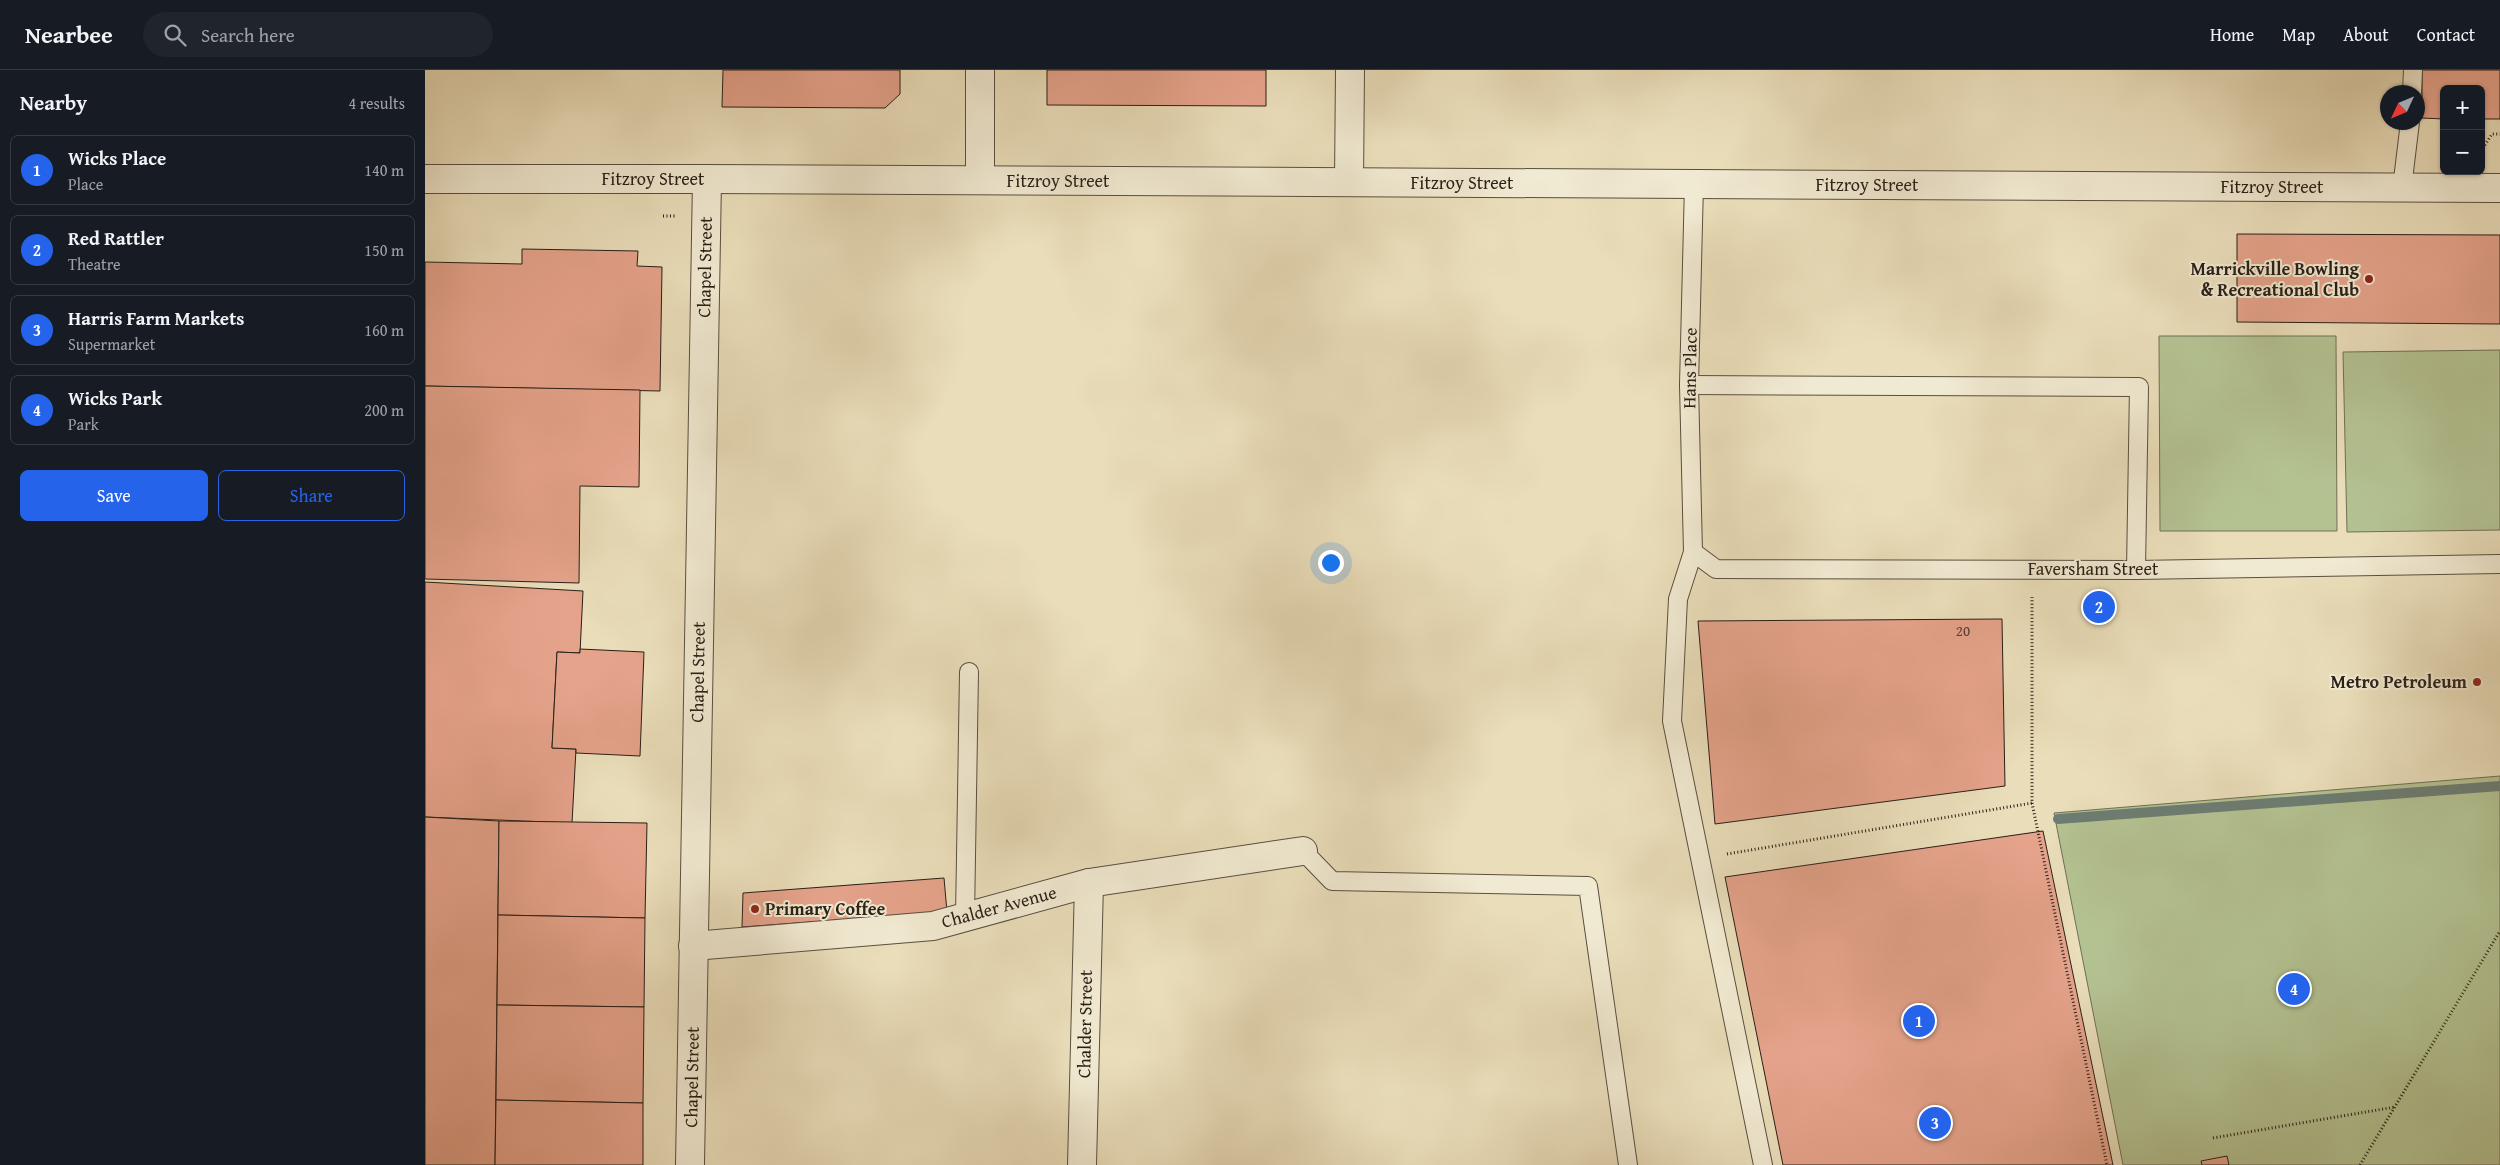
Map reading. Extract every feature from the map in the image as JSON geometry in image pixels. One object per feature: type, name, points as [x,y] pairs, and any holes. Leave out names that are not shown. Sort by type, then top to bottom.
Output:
[{"type":"street","points":[[980,70],[980,180]]},
{"type":"street","points":[[1349,182],[1350,70]]},
{"type":"street","name":"Fitzroy Street","points":[[425,179],[2500,188]]},
{"type":"street","name":"Chapel Street","points":[[691,1165],[693,946],[707,179]]},
{"type":"street","name":"Chalder Avenue","points":[[693,946],[933,926],[1089,883],[1303,851]]},
{"type":"street","name":"Chalder Street","points":[[1082,1165],[1089,883]]},
{"type":"lane","points":[[2412,85],[2413,70]]},
{"type":"lane","points":[[2402,188],[2409,130]]},
{"type":"lane","name":"Hans Place","points":[[1693,552],[1689,385],[1694,184]]},
{"type":"lane","points":[[1689,385],[2139,387],[2136,570]]},
{"type":"lane","points":[[1693,552],[1677,599],[1672,721],[1763,1165]]},
{"type":"lane","name":"Faversham Street","points":[[1693,552],[1716,569],[2136,570],[2500,564]]},
{"type":"lane","points":[[965,918],[969,672]]},
{"type":"lane","points":[[1303,851],[1332,881],[1588,886],[1628,1165]]},
{"type":"path","points":[[2485,145],[2492,134],[2500,134]]},
{"type":"path","points":[[2032,569],[2033,803],[2107,1165]]},
{"type":"path","points":[[1701,858],[2033,803]]},
{"type":"path","points":[[2360,1165],[2500,931]]},
{"type":"path","points":[[2213,1138],[2395,1107]]},
{"type":"green space","points":[[2159,336],[2336,336],[2337,531],[2160,531]]},
{"type":"green space","points":[[2500,350],[2500,530],[2347,532],[2343,352]]},
{"type":"green space","points":[[2500,776],[2500,1165],[2123,1165],[2054,813]]},
{"type":"building","points":[[723,70],[900,70],[900,94],[885,108],[722,107]]},
{"type":"building","points":[[1047,70],[1266,70],[1266,106],[1047,105]]},
{"type":"building","points":[[2422,70],[2500,70],[2500,119],[2485,119],[2485,85],[2440,85],[2440,119],[2425,118],[2425,85],[2422,85]]},
{"type":"building","name":"Marrickville Bowling & Recreational Club","points":[[2237,234],[2500,235],[2500,324],[2237,322]]},
{"type":"building","points":[[522,249],[638,251],[637,266],[662,267],[660,391],[425,386],[425,262],[522,264]]},
{"type":"building","points":[[425,386],[640,390],[639,487],[580,486],[579,583],[425,579]]},
{"type":"building","points":[[425,582],[583,591],[580,653],[557,652],[552,748],[576,749],[572,823],[425,817]]},
{"type":"building","points":[[2002,619],[2005,786],[1715,824],[1698,621]]},
{"type":"building","points":[[580,649],[644,652],[640,756],[576,753],[576,749],[552,748],[557,652],[580,653]]},
{"type":"building","points":[[425,817],[499,821],[495,1165],[425,1165]]},
{"type":"building","points":[[499,821],[647,823],[645,918],[498,915]]},
{"type":"building","points":[[2043,831],[2113,1165],[1783,1165],[1725,877]]},
{"type":"building","points":[[944,878],[947,912],[742,927],[743,893]]},
{"type":"building","points":[[498,915],[645,918],[644,1007],[497,1005]]},
{"type":"building","points":[[497,1005],[644,1007],[643,1103],[496,1100]]},
{"type":"building","points":[[496,1100],[643,1103],[643,1165],[495,1165]]},
{"type":"building","points":[[2227,1156],[2229,1165],[2202,1165],[2201,1161]]},
{"type":"waterway","points":[[2058,819],[2500,786]]},
{"type":"place","name":"Marrickville Bowling & Recreational Club","points":[[2369,279]]},
{"type":"place","name":"Red Rattler","points":[[2099,607]]},
{"type":"place","name":"Metro Petroleum","points":[[2477,682]]},
{"type":"place","name":"Primary Coffee","points":[[755,909]]},
{"type":"place","name":"Wicks Park","points":[[2294,989]]},
{"type":"place","name":"Wicks Place","points":[[1919,1021]]},
{"type":"place","name":"Harris Farm Markets","points":[[1935,1123]]}]
